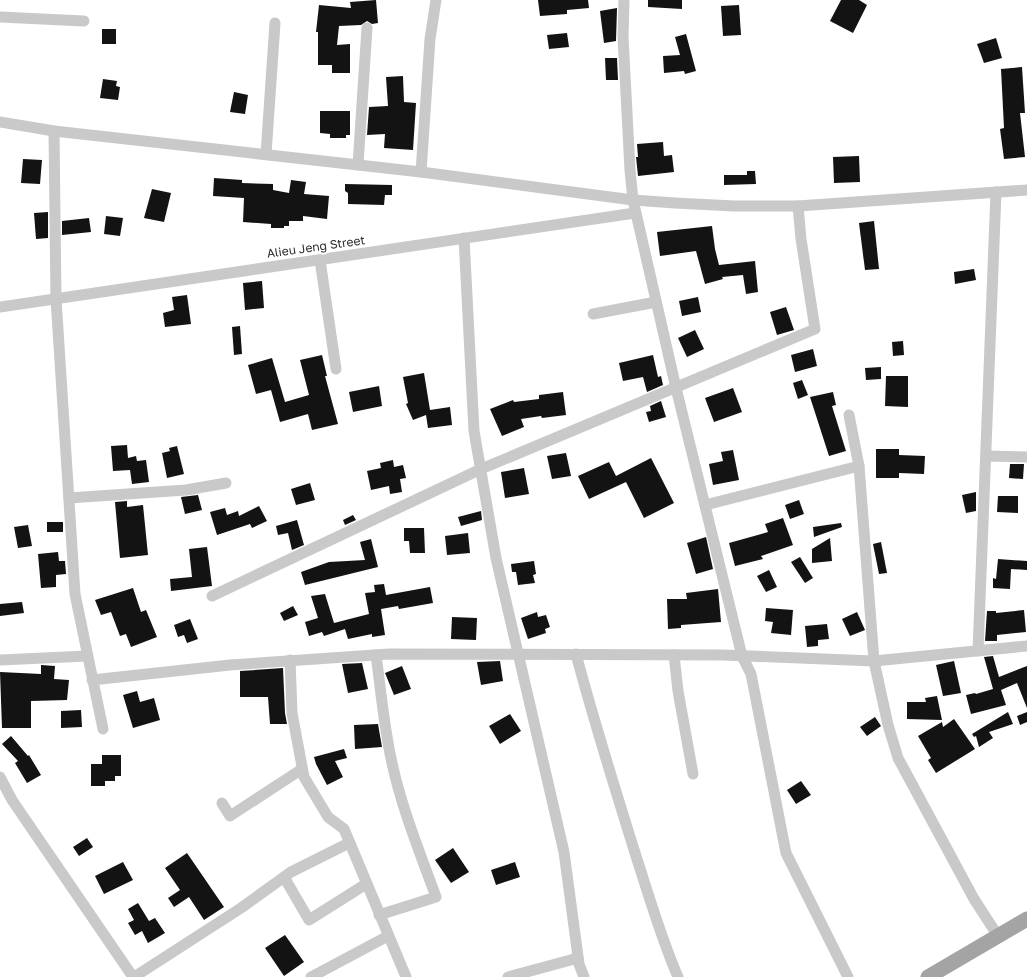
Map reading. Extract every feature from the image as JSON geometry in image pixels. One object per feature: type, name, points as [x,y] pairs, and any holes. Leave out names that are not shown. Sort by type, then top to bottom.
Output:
[{"type":"main road","points":[[928,977],[1027,919]]},
{"type":"street","points":[[421,172],[430,39],[436,0]]},
{"type":"street","points":[[624,0],[623,37],[630,170],[635,213],[676,388],[742,656],[751,674],[786,852],[848,977]]},
{"type":"street","points":[[0,17],[84,21]]},
{"type":"street","points":[[266,154],[275,23]]},
{"type":"street","points":[[358,164],[367,28]]},
{"type":"street","points":[[0,122],[54,131],[358,164],[633,200],[734,206],[798,206],[1027,190]]},
{"type":"street","points":[[54,131],[56,299],[75,594],[103,729]]},
{"type":"street","points":[[978,651],[996,192]]},
{"type":"street","points":[[212,596],[481,469],[816,329],[801,239],[798,206]]},
{"type":"street","name":"Alieu Jeng Street","points":[[0,307],[635,213]]},
{"type":"street","points":[[464,238],[474,431],[496,558],[564,852],[578,958],[584,977]]},
{"type":"street","points":[[320,260],[336,369]]},
{"type":"street","points":[[593,314],[656,302]]},
{"type":"street","points":[[849,415],[859,466],[874,661],[888,725],[898,758],[974,899],[998,936]]},
{"type":"street","points":[[986,456],[1027,457]]},
{"type":"street","points":[[705,505],[859,466]]},
{"type":"street","points":[[69,498],[186,490],[226,483]]},
{"type":"street","points":[[92,680],[230,664],[376,655],[674,655],[874,661],[1027,646]]},
{"type":"street","points":[[576,654],[633,847],[668,954],[678,977]]},
{"type":"street","points":[[376,655],[392,764],[410,824],[436,897],[379,915]]},
{"type":"street","points":[[674,655],[678,691],[693,774]]},
{"type":"street","points":[[0,660],[87,656]]},
{"type":"street","points":[[290,660],[292,713],[304,777],[328,817],[344,829],[406,977]]},
{"type":"street","points":[[222,803],[230,816],[302,769]]},
{"type":"street","points":[[0,777],[12,800],[133,977],[241,908],[292,872],[349,843]]},
{"type":"street","points":[[284,877],[309,920],[366,884]]},
{"type":"street","points":[[311,977],[388,936]]},
{"type":"street","points":[[508,977],[578,958]]},
{"type":"building","points":[[376,0],[378,23],[372,24],[367,21],[361,25],[339,26],[337,45],[350,44],[350,73],[332,73],[332,65],[318,65],[318,32],[316,32],[319,5],[351,8],[350,2]]},
{"type":"building","points":[[538,0],[588,0],[589,8],[567,10],[567,14],[540,16]]},
{"type":"building","points":[[648,0],[682,0],[682,9],[648,7]]},
{"type":"building","points":[[841,0],[859,0],[867,5],[853,33],[830,21]]},
{"type":"building","points":[[739,5],[741,35],[723,36],[721,6]]},
{"type":"building","points":[[617,8],[616,41],[604,43],[600,11]]},
{"type":"building","points":[[102,29],[116,29],[116,44],[102,44]]},
{"type":"building","points":[[567,33],[569,47],[549,49],[547,35]]},
{"type":"building","points":[[686,34],[696,71],[685,74],[684,71],[664,73],[663,56],[680,55],[675,37]]},
{"type":"building","points":[[996,38],[1002,58],[984,63],[977,44]]},
{"type":"building","points":[[605,58],[617,58],[618,80],[606,80]]},
{"type":"building","points":[[1022,67],[1025,113],[1020,113],[1025,157],[1004,159],[1000,129],[1004,128],[1001,69]]},
{"type":"building","points":[[403,76],[404,102],[416,103],[413,150],[384,148],[385,134],[367,135],[369,107],[388,106],[386,77]]},
{"type":"building","points":[[103,79],[117,81],[116,86],[120,87],[118,100],[100,98]]},
{"type":"building","points":[[234,92],[248,95],[245,114],[230,112]]},
{"type":"building","points":[[320,111],[350,111],[350,135],[346,135],[346,138],[330,138],[330,134],[320,133]]},
{"type":"building","points":[[663,142],[664,156],[672,155],[674,172],[638,176],[636,157],[638,157],[637,144]]},
{"type":"building","points":[[859,156],[860,182],[834,183],[833,157]]},
{"type":"building","points":[[23,159],[42,160],[40,184],[21,183]]},
{"type":"building","points":[[747,171],[755,171],[756,184],[724,185],[724,175],[747,175]]},
{"type":"building","points":[[214,178],[242,180],[242,183],[273,184],[273,190],[289,193],[291,180],[306,182],[304,194],[329,196],[327,219],[303,216],[303,221],[289,221],[289,226],[284,226],[284,228],[271,228],[271,224],[243,222],[244,198],[213,196]]},
{"type":"building","points":[[345,184],[392,185],[392,195],[385,195],[384,205],[348,204],[348,193],[345,191]]},
{"type":"building","points":[[152,189],[171,193],[164,222],[144,218]]},
{"type":"building","points":[[48,212],[48,238],[36,239],[34,213]]},
{"type":"building","points":[[106,216],[123,218],[120,236],[104,234]]},
{"type":"building","points":[[89,218],[91,232],[62,235],[62,221]]},
{"type":"building","points":[[874,221],[879,269],[865,270],[859,223]]},
{"type":"building","points":[[712,226],[719,265],[755,261],[758,292],[746,294],[743,275],[722,277],[723,279],[705,284],[696,251],[660,256],[657,232]]},
{"type":"building","points":[[974,269],[976,280],[955,284],[954,272]]},
{"type":"building","points":[[262,281],[264,308],[245,310],[243,283]]},
{"type":"building","points":[[187,295],[191,324],[165,327],[163,313],[174,310],[172,297]]},
{"type":"building","points":[[698,297],[701,312],[682,316],[679,301]]},
{"type":"building","points":[[786,307],[794,330],[777,335],[770,312]]},
{"type":"building","points":[[240,326],[242,354],[234,355],[232,327]]},
{"type":"building","points":[[695,330],[704,349],[687,357],[678,338]]},
{"type":"building","points":[[903,341],[904,355],[893,356],[892,342]]},
{"type":"building","points":[[813,349],[817,366],[795,372],[791,355]]},
{"type":"building","points":[[322,355],[327,376],[325,376],[338,424],[312,430],[308,414],[280,422],[271,390],[256,394],[248,365],[272,358],[285,402],[309,395],[300,360]]},
{"type":"building","points":[[653,355],[658,377],[661,376],[663,385],[647,392],[643,377],[623,381],[619,363]]},
{"type":"building","points":[[881,367],[881,379],[866,380],[865,368]]},
{"type":"building","points":[[424,373],[430,410],[450,407],[452,425],[428,428],[426,415],[413,420],[406,404],[408,403],[403,377]]},
{"type":"building","points":[[886,376],[908,376],[908,407],[885,406]]},
{"type":"building","points":[[802,380],[808,395],[798,399],[793,383]]},
{"type":"building","points":[[379,386],[382,406],[353,412],[349,392]]},
{"type":"building","points":[[733,388],[742,412],[714,422],[705,398]]},
{"type":"building","points":[[563,392],[566,415],[542,418],[541,416],[521,419],[524,427],[502,436],[490,409],[513,400],[514,402],[539,399],[539,395]]},
{"type":"building","points":[[833,392],[836,405],[832,406],[846,451],[829,456],[810,397]]},
{"type":"building","points":[[661,401],[666,417],[649,422],[646,412],[651,411],[650,406]]},
{"type":"building","points":[[127,445],[128,458],[136,456],[137,461],[146,460],[149,482],[132,484],[130,470],[113,471],[111,446]]},
{"type":"building","points":[[177,446],[184,474],[167,478],[162,453],[170,451],[169,448]]},
{"type":"building","points":[[876,449],[899,449],[899,455],[925,456],[924,474],[899,473],[899,478],[876,478]]},
{"type":"building","points":[[733,450],[739,480],[713,485],[709,464],[723,461],[721,452]]},
{"type":"building","points":[[566,453],[571,476],[552,479],[547,456]]},
{"type":"building","points":[[651,458],[674,503],[644,518],[626,482],[589,499],[578,476],[609,462],[616,476]]},
{"type":"building","points":[[393,460],[394,467],[403,465],[406,478],[400,479],[402,492],[390,494],[389,486],[371,490],[367,471],[381,468],[380,463]]},
{"type":"building","points":[[1010,464],[1024,464],[1023,479],[1009,478]]},
{"type":"building","points":[[524,468],[529,494],[505,498],[501,472]]},
{"type":"building","points":[[310,483],[315,500],[296,505],[291,489]]},
{"type":"building","points":[[976,492],[976,511],[966,513],[962,495]]},
{"type":"building","points":[[198,495],[202,510],[185,514],[181,497]]},
{"type":"building","points":[[998,496],[1018,496],[1018,513],[997,512]]},
{"type":"building","points":[[799,500],[804,514],[790,519],[785,505]]},
{"type":"building","points":[[127,501],[127,507],[143,505],[148,555],[120,558],[115,502]]},
{"type":"building","points":[[259,506],[267,521],[252,528],[250,524],[217,535],[210,512],[225,508],[227,515],[238,511],[239,516]]},
{"type":"building","points":[[481,511],[482,520],[461,526],[458,517]]},
{"type":"building","points":[[353,515],[356,520],[345,525],[343,520]]},
{"type":"building","points":[[783,518],[793,545],[761,556],[763,559],[735,566],[729,543],[768,532],[765,524]]},
{"type":"building","points":[[297,520],[304,545],[292,550],[288,533],[278,535],[276,526]]},
{"type":"building","points":[[47,522],[63,522],[63,532],[47,532]]},
{"type":"building","points":[[841,523],[842,527],[814,537],[813,527]]},
{"type":"building","points":[[28,525],[32,546],[18,548],[14,527]]},
{"type":"building","points":[[404,528],[424,528],[425,553],[410,553],[409,541],[404,541]]},
{"type":"building","points":[[468,533],[470,553],[447,555],[445,536]]},
{"type":"building","points":[[706,537],[713,569],[696,574],[687,543]]},
{"type":"building","points":[[830,538],[832,561],[812,563],[812,549]]},
{"type":"building","points":[[371,539],[378,567],[305,585],[301,572],[329,562],[365,560],[360,542]]},
{"type":"building","points":[[881,542],[887,573],[879,574],[873,544]]},
{"type":"building","points":[[207,547],[212,586],[171,591],[170,579],[192,577],[189,549]]},
{"type":"building","points":[[58,552],[59,561],[65,561],[66,574],[56,575],[56,587],[41,588],[38,554]]},
{"type":"building","points":[[800,557],[813,578],[805,583],[791,562]]},
{"type":"building","points":[[998,559],[1027,561],[1027,570],[1011,569],[1010,589],[993,588],[993,578],[996,579]]},
{"type":"building","points":[[534,561],[536,574],[533,575],[535,583],[518,585],[516,572],[512,572],[511,564]]},
{"type":"building","points":[[769,570],[777,587],[766,592],[757,576]]},
{"type":"building","points":[[384,584],[386,595],[430,587],[433,603],[399,609],[398,606],[381,609],[385,635],[372,637],[372,634],[348,639],[345,629],[324,636],[322,632],[309,636],[305,622],[318,618],[311,596],[325,594],[334,623],[369,614],[365,593],[375,592],[374,585]]},
{"type":"building","points":[[133,588],[141,612],[146,610],[157,637],[131,647],[126,634],[120,636],[111,612],[101,615],[95,600]]},
{"type":"building","points":[[718,589],[721,622],[681,625],[681,628],[668,629],[667,599],[687,599],[686,593]]},
{"type":"building","points":[[22,602],[24,613],[0,616],[0,604]]},
{"type":"building","points":[[293,606],[298,615],[284,621],[280,613]]},
{"type":"building","points":[[766,608],[793,610],[791,635],[771,633],[773,622],[765,621]]},
{"type":"building","points":[[1024,610],[1026,632],[997,635],[997,641],[985,641],[987,611],[996,611],[996,613]]},
{"type":"building","points":[[537,612],[538,617],[546,615],[550,627],[545,629],[546,633],[528,639],[521,618]]},
{"type":"building","points":[[857,612],[865,630],[850,636],[842,619]]},
{"type":"building","points":[[452,617],[477,618],[476,640],[451,639]]},
{"type":"building","points":[[190,619],[198,639],[187,643],[184,635],[178,637],[174,625]]},
{"type":"building","points":[[827,624],[829,639],[818,640],[818,646],[807,647],[805,626]]},
{"type":"building","points":[[993,656],[999,677],[1027,666],[1027,708],[1017,683],[1001,690],[1006,705],[971,714],[966,695],[993,689],[984,657]]},
{"type":"building","points":[[500,661],[503,681],[481,685],[477,662]]},
{"type":"building","points":[[954,661],[961,693],[943,696],[936,665]]},
{"type":"building","points":[[362,663],[368,689],[348,693],[342,664]]},
{"type":"building","points":[[41,665],[55,666],[54,679],[69,680],[67,700],[31,701],[31,728],[2,728],[0,672],[41,674]]},
{"type":"building","points":[[402,666],[411,689],[394,695],[385,673]]},
{"type":"building","points":[[283,668],[285,713],[287,724],[270,724],[268,697],[240,697],[240,671]]},
{"type":"building","points":[[137,691],[140,702],[154,698],[160,720],[133,728],[123,695]]},
{"type":"building","points":[[937,696],[942,720],[907,719],[907,702],[926,702],[925,698]]},
{"type":"building","points":[[81,710],[82,727],[61,728],[61,711]]},
{"type":"building","points":[[1008,712],[1013,724],[989,732],[993,738],[979,747],[976,736],[974,737],[972,734]]},
{"type":"building","points":[[1027,712],[1027,722],[1020,725],[1017,716]]},
{"type":"building","points":[[510,714],[521,731],[500,744],[489,726]]},
{"type":"building","points":[[875,717],[881,726],[867,736],[860,727]]},
{"type":"building","points":[[954,719],[975,749],[936,773],[928,760],[931,758],[918,736],[942,722],[943,727]]},
{"type":"building","points":[[378,724],[382,747],[355,749],[354,725]]},
{"type":"building","points":[[11,736],[28,756],[29,755],[41,775],[27,783],[15,763],[18,761],[2,744]]},
{"type":"building","points":[[344,749],[347,758],[335,761],[343,777],[327,785],[314,757]]},
{"type":"building","points":[[102,755],[121,755],[121,776],[115,776],[115,781],[105,781],[105,786],[91,786],[91,764],[102,764]]},
{"type":"building","points":[[801,781],[811,795],[796,804],[787,790]]},
{"type":"building","points":[[87,838],[93,847],[79,856],[73,847]]},
{"type":"building","points":[[453,848],[469,872],[451,883],[435,860]]},
{"type":"building","points":[[187,853],[224,907],[204,920],[189,897],[174,907],[168,898],[180,890],[165,868]]},
{"type":"building","points":[[123,862],[133,880],[104,894],[95,876]]},
{"type":"building","points":[[515,862],[520,877],[496,885],[491,870]]},
{"type":"building","points":[[138,903],[149,921],[155,918],[165,933],[148,943],[142,931],[135,935],[128,923],[134,920],[128,909]]},
{"type":"building","points":[[285,935],[304,962],[284,976],[265,948]]}]
